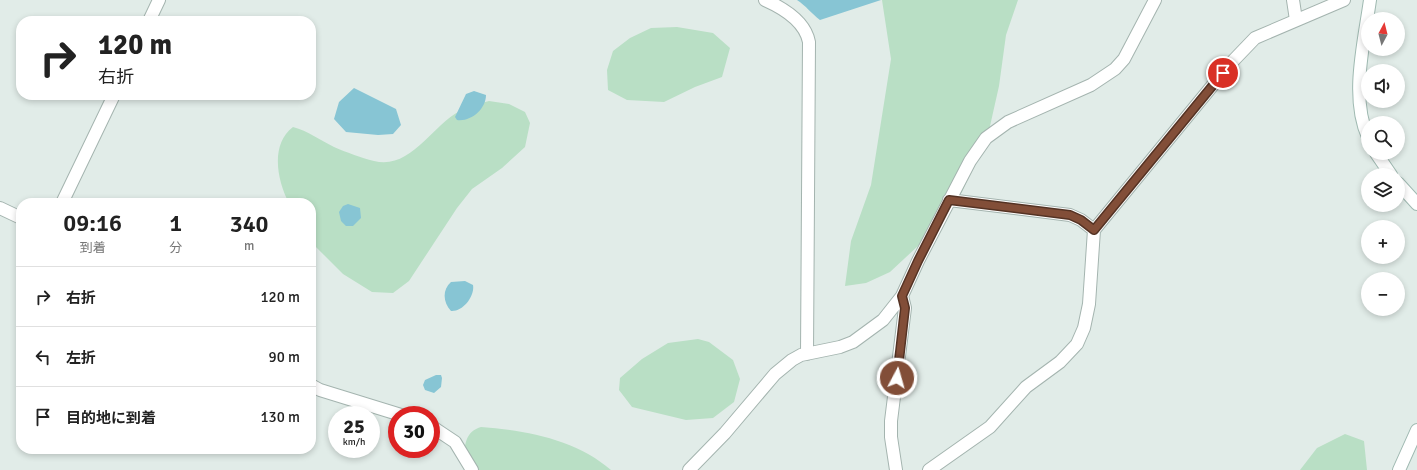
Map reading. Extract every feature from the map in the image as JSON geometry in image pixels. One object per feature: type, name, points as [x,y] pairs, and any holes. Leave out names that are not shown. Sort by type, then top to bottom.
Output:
[{"type":"street","points":[[151,16],[159,0]]},
{"type":"street","points":[[765,0],[792,15],[808,34],[809,42],[807,354]]},
{"type":"street","points":[[689,470],[726,433],[775,374],[792,360],[807,354],[853,342],[883,320],[902,296],[949,200],[978,147],[994,130],[1091,85],[1115,69],[1124,59],[1155,0]]},
{"type":"street","points":[[1292,0],[1296,20]]},
{"type":"street","points":[[929,470],[990,427],[1026,387],[1060,362],[1077,344],[1084,328],[1089,304],[1094,230],[1162,146],[1255,38],[1344,0]]},
{"type":"street","points":[[1362,116],[1359,88],[1370,0]]},
{"type":"street","points":[[64,198],[112,100]]},
{"type":"street","points":[[1405,191],[1417,204]]},
{"type":"street","points":[[949,200],[1070,215],[1081,220],[1094,230]]},
{"type":"street","points":[[0,208],[16,216]]},
{"type":"street","points":[[896,470],[891,437],[891,420],[905,308],[902,296]]},
{"type":"street","points":[[316,388],[388,411]]},
{"type":"street","points":[[1399,470],[1417,430]]},
{"type":"street","points":[[440,432],[455,442],[472,470]]},
{"type":"green space","points":[[882,0],[1018,0],[1006,35],[999,86],[988,135],[962,192],[933,232],[890,272],[866,283],[845,286],[851,241],[871,185],[891,59]]},
{"type":"green space","points":[[677,27],[713,33],[730,48],[722,77],[695,87],[664,102],[627,100],[608,90],[607,70],[613,51],[630,38],[651,28]]},
{"type":"green space","points":[[489,101],[509,104],[525,112],[530,123],[525,147],[502,168],[472,189],[457,208],[409,281],[393,293],[372,292],[343,274],[316,247],[316,198],[287,198],[285,194],[279,174],[278,153],[286,134],[293,127],[309,133],[334,147],[354,155],[374,161],[387,162],[399,159],[410,153],[449,118],[470,106]]},
{"type":"green space","points":[[698,339],[709,342],[733,360],[740,379],[734,402],[713,418],[686,420],[632,407],[619,390],[620,378],[642,359],[668,343]]},
{"type":"green space","points":[[481,427],[498,428],[550,438],[583,451],[611,470],[479,470],[464,452],[470,433]]},
{"type":"green space","points":[[1345,434],[1364,441],[1367,470],[1300,470],[1317,448]]},
{"type":"water","points":[[797,0],[881,0],[820,20]]},
{"type":"water","points":[[354,88],[396,109],[401,125],[393,134],[378,135],[346,132],[334,119],[339,102]]},
{"type":"water","points":[[474,91],[486,95],[481,110],[472,117],[457,120],[455,117],[466,94]]},
{"type":"water","points":[[348,204],[360,208],[361,218],[353,226],[346,226],[341,221],[339,212],[343,206]]},
{"type":"water","points":[[465,281],[473,285],[472,294],[464,306],[455,311],[451,311],[445,300],[446,289],[451,282]]},
{"type":"water","points":[[436,375],[441,375],[441,387],[434,393],[425,390],[423,385],[425,380]]},
{"type":"route","points":[[897,378],[905,308],[902,296],[949,200],[1070,215],[1081,220],[1094,230],[1223,73]]}]
